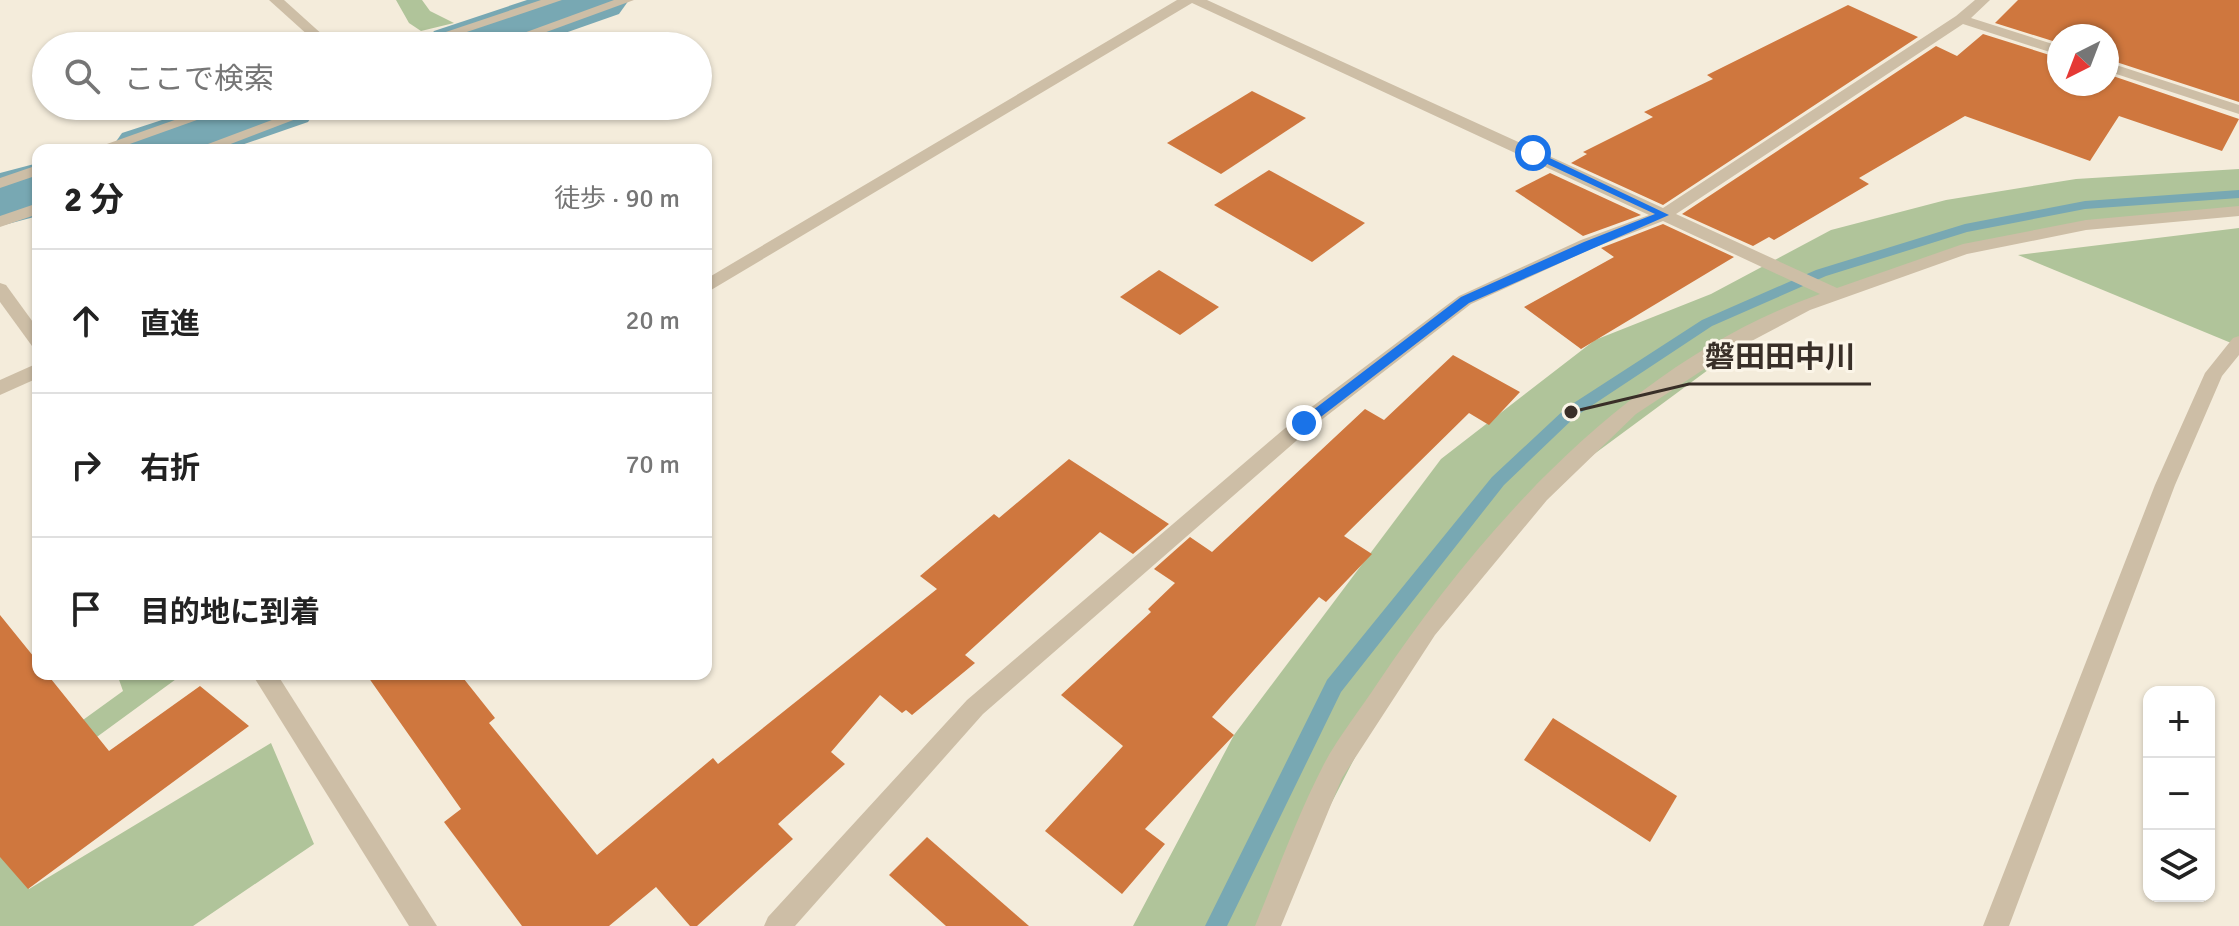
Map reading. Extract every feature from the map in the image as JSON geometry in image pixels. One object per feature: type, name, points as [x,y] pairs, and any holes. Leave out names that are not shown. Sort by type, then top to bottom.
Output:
[{"type":"street","points":[[276,0],[312,32]]},
{"type":"street","points":[[455,32],[555,0]]},
{"type":"street","points":[[535,32],[627,0]]},
{"type":"street","points":[[712,283],[1187,0]]},
{"type":"street","points":[[1196,0],[1837,295]]},
{"type":"street","points":[[777,926],[975,707],[1304,423],[1465,300],[1587,244],[1664,215],[1961,19],[1983,0]]},
{"type":"street","points":[[1961,19],[2047,47]]},
{"type":"street","points":[[2119,70],[2239,110]]},
{"type":"street","points":[[116,144],[187,120]]},
{"type":"street","points":[[217,144],[284,120]]},
{"type":"street","points":[[0,183],[32,172]]},
{"type":"street","points":[[0,222],[32,210]]},
{"type":"street","points":[[1268,926],[1333,771],[1427,628],[1540,494],[1629,409],[1721,349],[1804,306],[1963,249],[2086,225],[2239,211]]},
{"type":"street","points":[[0,289],[32,334]]},
{"type":"street","points":[[1996,926],[2165,485],[2214,373],[2239,342]]},
{"type":"street","points":[[0,388],[32,373]]},
{"type":"street","points":[[268,680],[424,926]]},
{"type":"green space","points":[[396,0],[422,0],[430,11],[454,23],[421,31],[409,23]]},
{"type":"green space","points":[[2239,169],[2239,211],[2086,225],[1930,261],[1773,322],[1540,494],[1400,670],[1268,926],[1133,926],[1234,735],[1441,459],[1595,340],[1711,294],[1831,230],[1946,200],[2076,179]]},
{"type":"green space","points":[[2239,228],[2239,343],[2236,345],[2018,255]]},
{"type":"green space","points":[[119,680],[175,680],[79,750],[0,780],[123,691]]},
{"type":"green space","points":[[271,743],[314,844],[193,926],[0,926],[0,854],[29,889]]},
{"type":"building","points":[[2018,0],[2239,0],[2239,102],[2119,63],[2119,24],[2047,24],[2047,39],[1995,23]]},
{"type":"building","points":[[1848,5],[1918,37],[1663,205],[1571,163],[1587,154],[1583,152],[1653,117],[1644,112],[1713,79],[1707,75]]},
{"type":"building","points":[[1983,34],[2047,54],[2047,96],[2119,96],[2119,78],[2239,119],[2222,151],[2119,116],[2090,161],[1965,116],[1859,178],[1869,184],[1774,240],[1769,237],[1753,246],[1682,214],[1936,46],[1957,56]]},
{"type":"building","points":[[1252,91],[1306,118],[1221,174],[1167,143]]},
{"type":"building","points":[[1269,170],[1365,223],[1312,262],[1214,205]]},
{"type":"building","points":[[1550,173],[1641,215],[1583,236],[1515,191]]},
{"type":"building","points":[[1663,224],[1734,257],[1581,349],[1524,307],[1614,257],[1601,248]]},
{"type":"building","points":[[1159,270],[1219,307],[1180,335],[1120,297]]},
{"type":"building","points":[[1453,355],[1520,392],[1489,425],[1469,413],[1344,536],[1372,554],[1326,602],[1319,597],[1212,717],[1234,735],[1145,829],[1165,844],[1122,894],[1045,831],[1123,746],[1061,695],[1151,612],[1148,609],[1175,583],[1154,569],[1190,537],[1212,552],[1365,409],[1384,420]]},
{"type":"building","points":[[1069,459],[1169,524],[1133,554],[1100,532],[965,655],[975,663],[912,715],[906,710],[902,713],[880,695],[831,752],[845,764],[778,824],[793,839],[697,926],[690,926],[656,887],[609,926],[522,926],[444,822],[461,809],[370,680],[465,680],[495,718],[489,723],[597,855],[713,758],[718,764],[937,589],[920,576],[994,514],[999,518]]},
{"type":"building","points":[[0,615],[32,655],[32,680],[52,680],[109,751],[200,686],[249,726],[28,889],[0,857]]},
{"type":"building","points":[[1553,718],[1677,796],[1650,842],[1524,760]]},
{"type":"building","points":[[927,837],[1029,926],[946,926],[889,875]]},
{"type":"waterway","points":[[500,32],[595,0]]},
{"type":"waterway","points":[[168,144],[239,120]]},
{"type":"waterway","points":[[0,201],[32,190]]},
{"type":"waterway","points":[[1216,926],[1334,686],[1498,481],[1571,412],[1707,323],[1821,273],[1965,228],[2085,205],[2239,194]]},
{"type":"place","name":"磐田田中川","points":[[1571,412]]},
{"type":"route","points":[[1304,423],[1465,300],[1587,244],[1664,215],[1533,153]]}]
